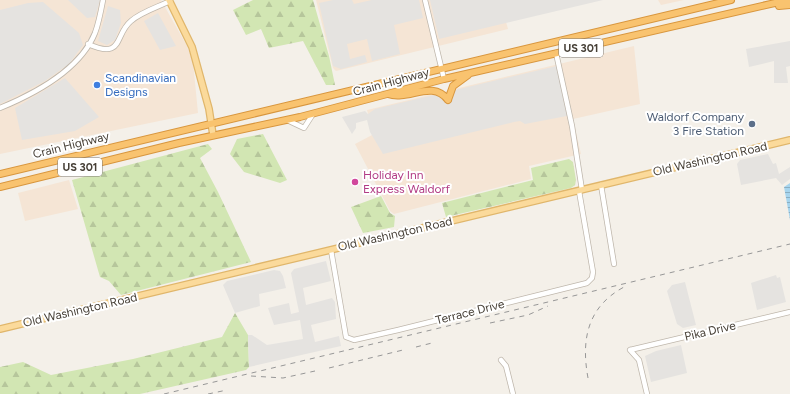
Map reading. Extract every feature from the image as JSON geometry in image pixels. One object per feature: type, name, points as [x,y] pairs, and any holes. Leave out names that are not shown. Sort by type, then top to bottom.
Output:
[{"type":"highway","name":"Crain Highway","points":[[0,174],[211,123],[472,63],[613,27],[731,0]]},
{"type":"highway","name":"Crain Highway","points":[[0,187],[214,135],[287,120],[444,79],[788,0]]},
{"type":"highway","points":[[728,14],[790,5]]},
{"type":"highway","points":[[388,94],[396,97],[432,90],[440,92],[448,100],[452,86],[468,74]]},
{"type":"main road","points":[[170,1],[192,47],[209,109],[214,135]]},
{"type":"main road","name":"Old Washington Road","points":[[0,329],[790,140]]},
{"type":"street","points":[[0,108],[35,92],[55,79],[73,64],[95,33],[103,0]]},
{"type":"street","points":[[424,0],[444,79]]},
{"type":"street","points":[[88,44],[102,49],[112,47],[118,42],[124,28],[131,20],[170,1]]},
{"type":"street","points":[[556,53],[576,145],[576,158],[581,190]]},
{"type":"street","points":[[287,120],[304,128],[313,113]]},
{"type":"street","points":[[601,185],[614,264]]},
{"type":"street","name":"Terrace Drive","points":[[331,250],[346,338],[354,340],[398,330],[587,283],[592,278],[593,272],[581,190]]},
{"type":"street","name":"Pika Drive","points":[[647,394],[639,360],[630,350],[790,312]]},
{"type":"street","points":[[501,360],[506,366],[513,394]]},
{"type":"shaded area","points":[[0,0],[161,0],[187,46],[193,62],[198,113],[0,154]]},
{"type":"shaded area","points":[[68,0],[100,0],[95,17],[87,18]]},
{"type":"shaded area","points":[[316,0],[500,0],[508,29],[336,71],[333,68]]},
{"type":"shaded area","points":[[333,0],[352,0],[354,4],[372,0],[419,0],[423,18],[394,25],[400,54],[372,61],[367,39],[347,44],[350,59],[365,55],[367,62],[341,69],[333,66],[319,3]]},
{"type":"shaded area","points":[[430,0],[603,0],[439,39]]},
{"type":"shaded area","points":[[658,0],[684,0],[661,5]]},
{"type":"shaded area","points":[[43,2],[79,33],[83,45],[69,64],[45,81],[0,104],[0,10],[28,3]]},
{"type":"shaded area","points":[[108,6],[120,10],[121,23],[115,40],[107,45],[98,41]]},
{"type":"shaded area","points":[[158,13],[176,46],[160,50],[144,21]]},
{"type":"shaded area","points":[[790,41],[790,66],[786,67],[788,83],[774,83],[774,61],[749,67],[746,49]]},
{"type":"shaded area","points":[[634,46],[640,104],[573,119],[581,154],[529,166],[531,179],[394,214],[390,211],[355,144],[374,134],[367,110]]},
{"type":"shaded area","points":[[561,65],[572,115],[525,124],[520,121],[514,122],[383,154],[370,132],[367,120],[356,123],[356,128],[352,134],[342,117],[365,111],[368,114],[375,109]]},
{"type":"shaded area","points":[[65,78],[99,117],[75,131],[22,140],[15,108]]},
{"type":"shaded area","points":[[768,154],[773,164],[776,163],[779,174],[790,167],[790,179],[782,185],[776,178],[741,185],[737,164],[740,160]]},
{"type":"shaded area","points":[[69,180],[78,209],[25,221],[18,193]]},
{"type":"shaded area","points":[[326,261],[331,281],[303,288],[306,305],[332,298],[335,302],[336,319],[311,325],[315,342],[339,336],[341,346],[249,367],[248,335],[252,335],[267,345],[303,339],[300,320],[274,325],[268,308],[289,303],[291,314],[299,312],[291,273],[294,269]]},
{"type":"shaded area","points":[[274,270],[280,271],[286,288],[259,294],[260,306],[235,313],[223,285],[227,281]]},
{"type":"shaded area","points":[[776,275],[777,278],[780,277],[786,302],[757,310],[751,283]]},
{"type":"shaded area","points":[[685,282],[696,325],[683,328],[677,324],[667,291],[672,285]]},
{"type":"shaded area","points":[[681,345],[687,373],[651,382],[645,356],[656,351]]},
{"type":"green space","points":[[253,0],[313,0],[329,56],[335,85],[326,85],[303,41],[269,48],[261,29],[246,35],[233,10]]},
{"type":"green space","points":[[263,134],[287,180],[280,183],[244,172],[230,154],[237,139]]},
{"type":"green space","points":[[208,144],[212,149],[200,158],[251,262],[121,295],[109,281],[100,277],[72,180]]},
{"type":"green space","points":[[569,159],[573,162],[576,180],[575,185],[571,188],[446,217],[442,203],[533,180],[531,168]]},
{"type":"green space","points":[[381,196],[390,213],[395,216],[394,227],[363,233],[351,207]]},
{"type":"green space","points":[[235,313],[248,335],[249,367],[246,370],[140,394],[0,394],[0,367],[23,362],[51,375],[133,359],[222,337]]},
{"type":"water","points":[[790,183],[790,220],[784,187]]},
{"type":"railway","points":[[164,394],[790,244]]},
{"type":"railway","points":[[588,378],[585,351],[590,326],[602,304],[624,287]]},
{"type":"railway","points":[[490,323],[528,315],[548,306]]},
{"type":"railway","points":[[416,347],[432,343]]},
{"type":"railway","points":[[329,368],[403,350]]},
{"type":"railway","points":[[251,376],[283,378],[315,371]]},
{"type":"railway","points":[[208,394],[227,390]]},
{"type":"place","name":"Scandinavian Designs","points":[[97,85]]},
{"type":"place","name":"Waldorf Company 3 Fire Station","points":[[752,124]]},
{"type":"place","name":"Holiday Inn Express Waldorf","points":[[355,182]]}]
